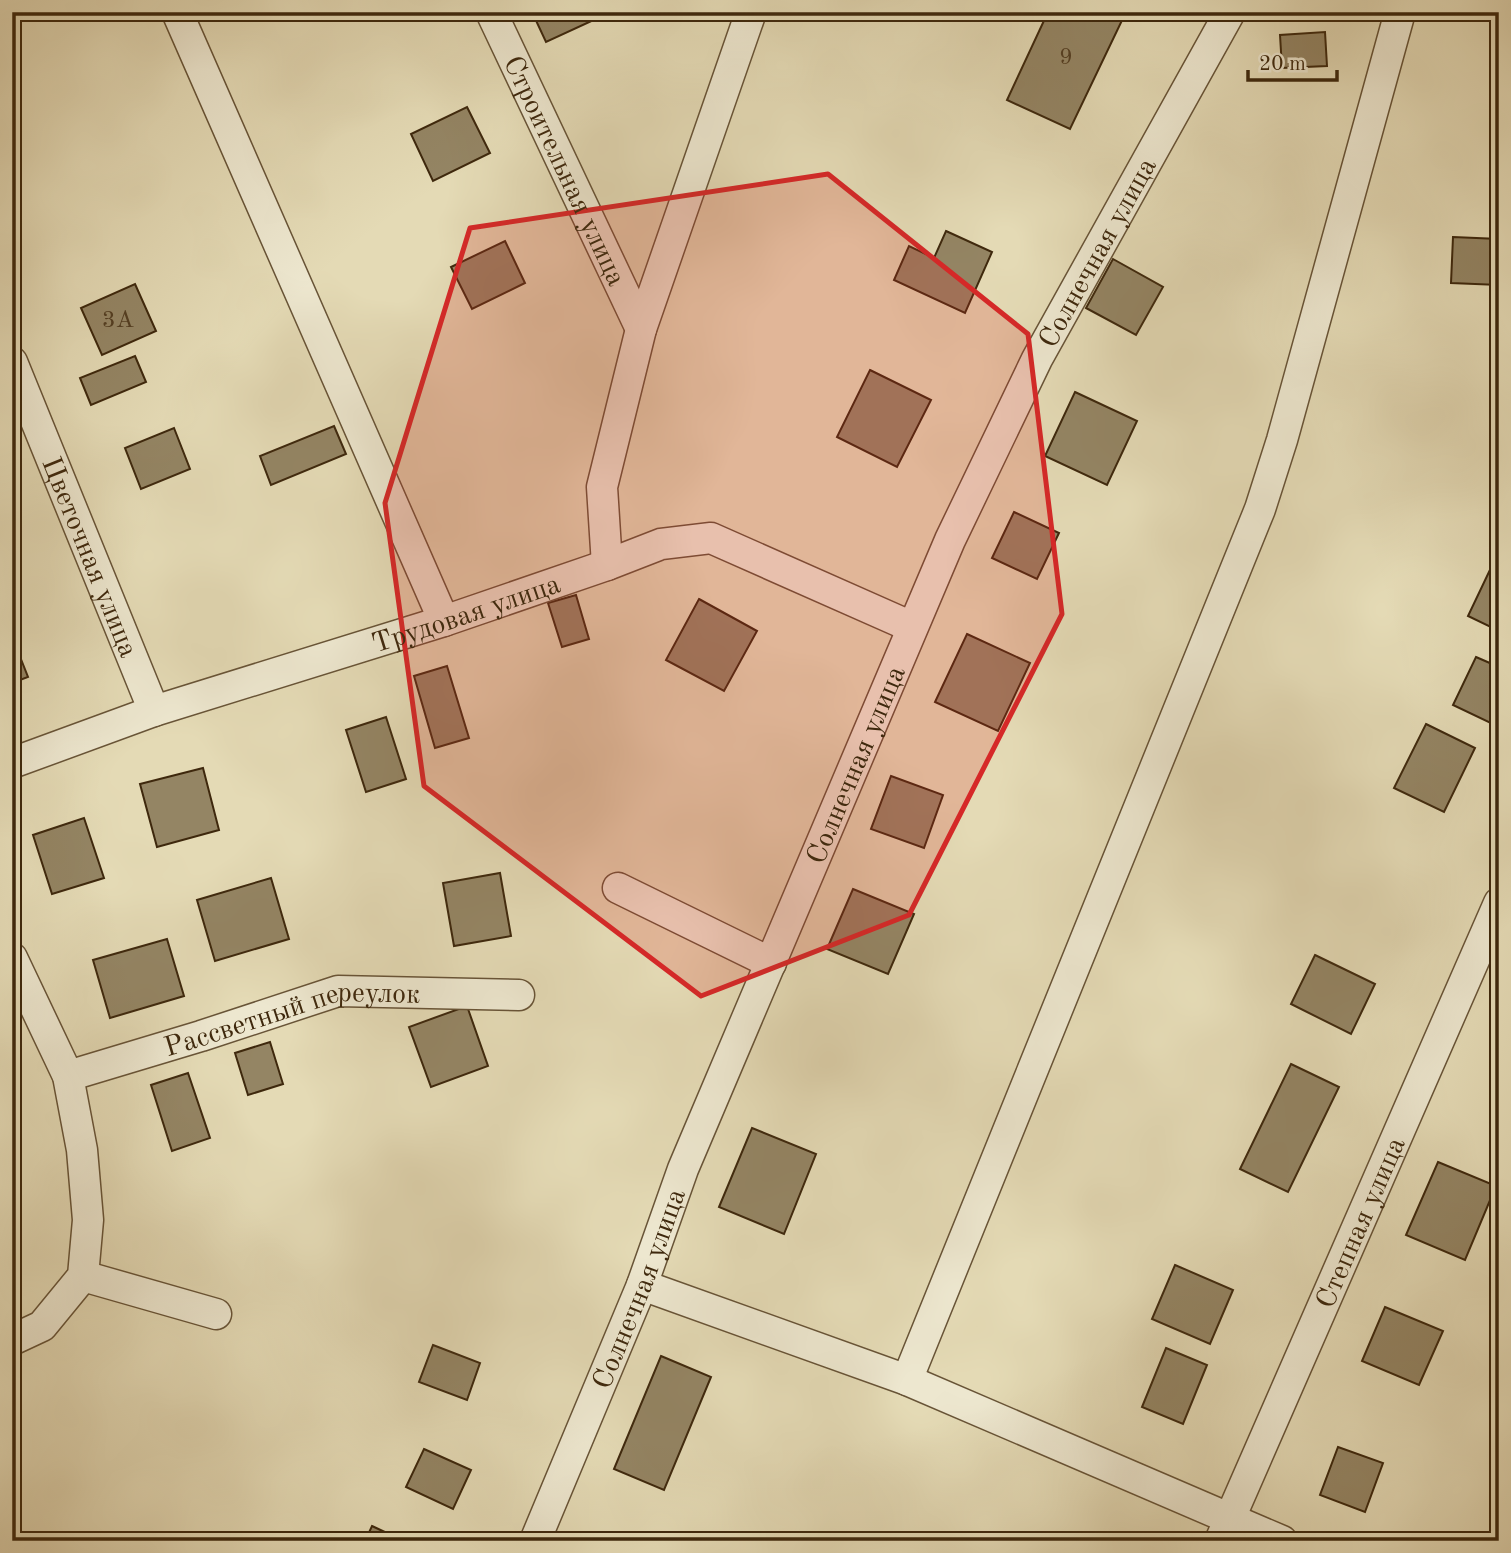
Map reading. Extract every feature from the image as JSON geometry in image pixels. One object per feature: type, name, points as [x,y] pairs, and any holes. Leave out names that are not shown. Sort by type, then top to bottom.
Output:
[{"type":"street","points":[[177,12],[444,621]]},
{"type":"street","name":"Строительная улица","points":[[491,12],[641,329]]},
{"type":"street","points":[[607,565],[602,487],[641,329],[751,12]]},
{"type":"street","name":"Солнечная улица","points":[[535,1541],[642,1285],[683,1168],[950,540],[1037,359],[1230,12]]},
{"type":"street","points":[[908,1380],[1260,509],[1286,426],[1400,12]]},
{"type":"street","name":"Цветочная улица","points":[[12,362],[154,711]]},
{"type":"street","name":"Трудовая улица","points":[[12,763],[154,711],[444,621],[661,544],[711,538],[912,627]]},
{"type":"street","points":[[618,888],[771,963]]},
{"type":"street","name":"Степная улица","points":[[1224,1530],[1495,922]]},
{"type":"street","points":[[12,958],[68,1076],[82,1150],[88,1220],[83,1276],[42,1326],[12,1340]]},
{"type":"street","name":"Рассветный переулок","points":[[68,1076],[338,991],[519,995]]},
{"type":"street","points":[[83,1276],[216,1314]]},
{"type":"street","points":[[642,1285],[908,1380],[1224,1530],[1282,1541]]},
{"type":"highlighted area","points":[[828,174],[1028,334],[1062,614],[909,915],[701,996],[424,786],[385,503],[470,228]]},
{"type":"building","points":[[532,12],[595,12],[598,18],[546,42]]},
{"type":"building","points":[[1048,12],[1126,12],[1070,129],[1007,100]]},
{"type":"building","points":[[1325,32],[1327,66],[1282,68],[1280,35]]},
{"type":"building","points":[[467,107],[490,153],[433,181],[411,134]]},
{"type":"building","points":[[946,231],[992,252],[965,313],[894,280],[909,246],[934,258]]},
{"type":"building","points":[[1453,237],[1499,239],[1499,285],[1451,283]]},
{"type":"building","points":[[505,241],[525,283],[472,309],[451,267]]},
{"type":"building","points":[[1113,259],[1163,287],[1136,335],[1086,308]]},
{"type":"building","points":[[135,284],[156,331],[102,355],[81,308]]},
{"type":"building","points":[[135,356],[146,382],[91,405],[80,378]]},
{"type":"building","points":[[870,370],[931,400],[897,467],[837,437]]},
{"type":"building","points":[[1075,392],[1137,421],[1107,485],[1045,456]]},
{"type":"building","points":[[334,426],[346,454],[271,485],[260,456]]},
{"type":"building","points":[[174,428],[190,469],[141,489],[125,448]]},
{"type":"building","points":[[1014,512],[1059,533],[1037,579],[992,558]]},
{"type":"building","points":[[1499,554],[1499,631],[1468,616]]},
{"type":"building","points":[[576,595],[589,639],[562,647],[548,603]]},
{"type":"building","points":[[699,599],[757,631],[724,691],[666,660]]},
{"type":"building","points":[[967,634],[1030,663],[998,731],[935,702]]},
{"type":"building","points":[[15,644],[28,677],[12,683],[12,645]]},
{"type":"building","points":[[1476,657],[1499,667],[1499,727],[1453,705]]},
{"type":"building","points":[[447,666],[469,738],[435,748],[414,676]]},
{"type":"building","points":[[386,717],[406,779],[366,792],[346,730]]},
{"type":"building","points":[[1426,724],[1475,748],[1444,812],[1394,788]]},
{"type":"building","points":[[203,768],[219,830],[157,847],[140,784]]},
{"type":"building","points":[[891,776],[943,795],[924,848],[871,829]]},
{"type":"building","points":[[84,818],[104,878],[52,894],[33,835]]},
{"type":"building","points":[[500,873],[511,936],[454,946],[443,883]]},
{"type":"building","points":[[271,878],[289,939],[215,961],[197,900]]},
{"type":"building","points":[[853,889],[914,914],[888,974],[827,949]]},
{"type":"building","points":[[167,939],[184,996],[110,1018],[93,960]]},
{"type":"building","points":[[1315,955],[1375,984],[1351,1034],[1291,1004]]},
{"type":"building","points":[[467,1006],[488,1066],[431,1087],[409,1027]]},
{"type":"building","points":[[270,1042],[283,1084],[248,1095],[235,1053]]},
{"type":"building","points":[[1291,1064],[1339,1087],[1288,1192],[1240,1169]]},
{"type":"building","points":[[188,1073],[210,1138],[172,1151],[151,1085]]},
{"type":"building","points":[[752,1128],[816,1154],[784,1234],[719,1207]]},
{"type":"building","points":[[1438,1162],[1496,1186],[1465,1260],[1406,1235]]},
{"type":"building","points":[[1175,1265],[1233,1290],[1210,1344],[1152,1319]]},
{"type":"building","points":[[1385,1307],[1443,1331],[1419,1385],[1362,1361]]},
{"type":"building","points":[[433,1345],[480,1363],[467,1400],[419,1382]]},
{"type":"building","points":[[1166,1348],[1207,1365],[1183,1424],[1142,1407]]},
{"type":"building","points":[[661,1356],[711,1377],[664,1490],[614,1469]]},
{"type":"building","points":[[1338,1447],[1383,1463],[1365,1512],[1320,1495]]},
{"type":"building","points":[[424,1449],[471,1470],[453,1509],[406,1487]]},
{"type":"building","points":[[372,1526],[404,1541],[365,1541]]}]
